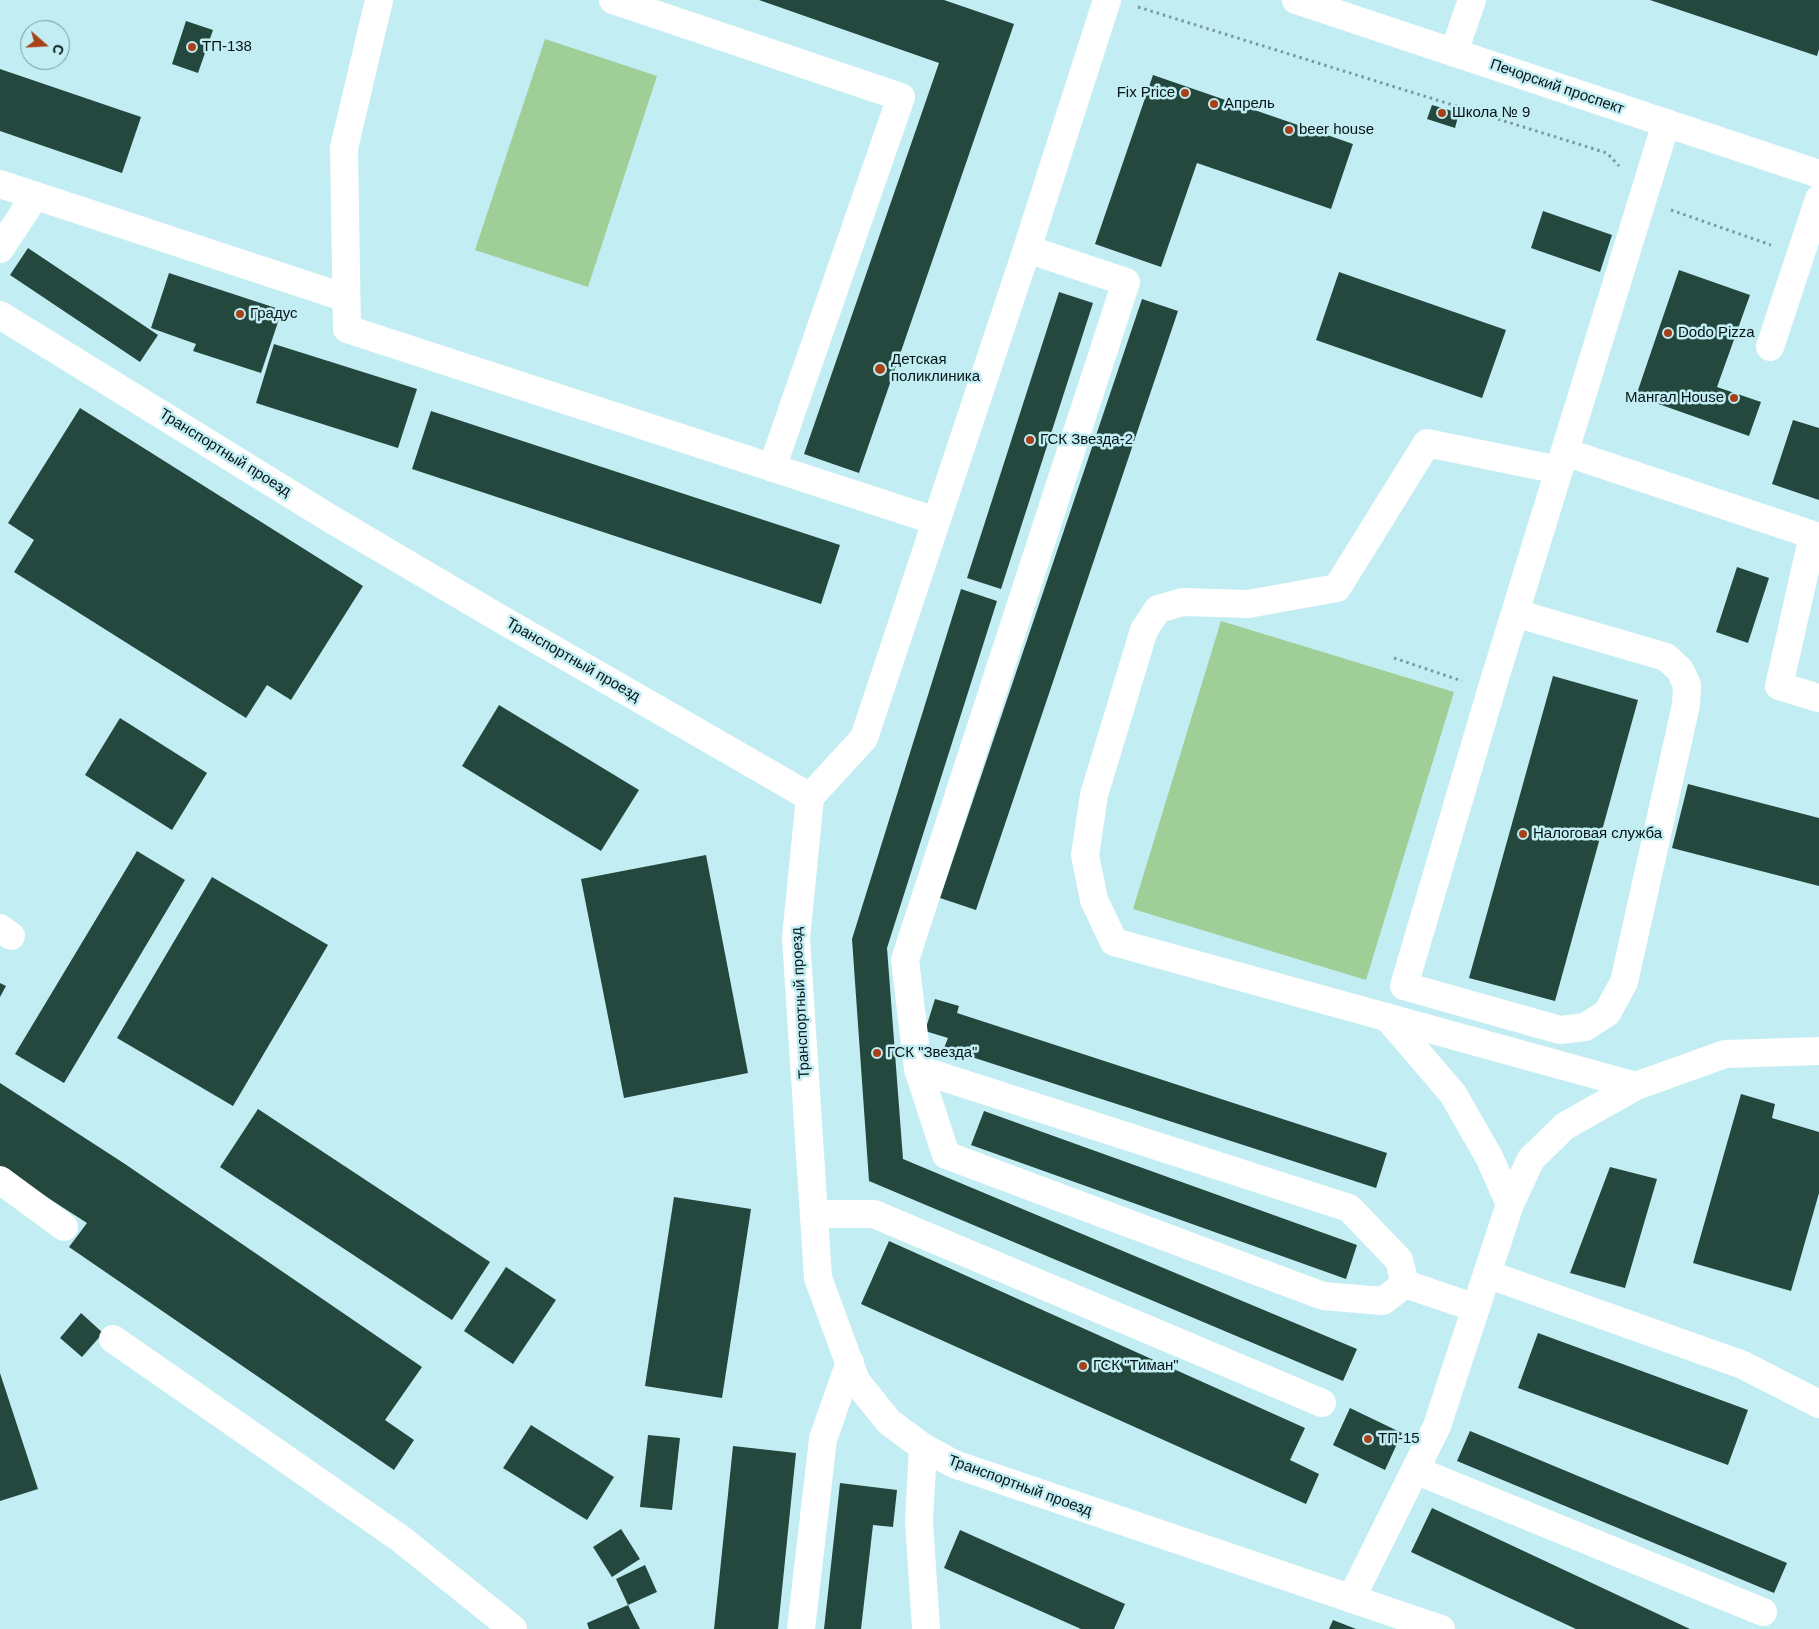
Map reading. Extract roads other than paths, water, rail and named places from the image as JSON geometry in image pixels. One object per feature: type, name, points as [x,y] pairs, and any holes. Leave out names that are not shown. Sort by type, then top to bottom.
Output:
[{"type":"street","points":[[379,0],[344,148],[347,329],[936,521]]},
{"type":"street","points":[[613,0],[901,97],[772,468]]},
{"type":"street","points":[[810,797],[864,738],[1027,249],[1107,0]]},
{"type":"street","name":"Печорский проспект","points":[[1296,0],[1819,174]]},
{"type":"street","points":[[1454,52],[1472,0]]},
{"type":"street","points":[[1515,613],[1666,658],[1680,670],[1687,685],[1686,705],[1624,982],[1607,1014],[1585,1027],[1560,1030],[1404,986],[1491,691],[1515,613],[1562,461],[1666,123]]},
{"type":"street","points":[[0,184],[346,298]]},
{"type":"street","points":[[0,249],[35,196]]},
{"type":"street","points":[[1770,347],[1819,199]]},
{"type":"street","points":[[1027,249],[1126,282],[905,960],[918,1069],[946,1155],[1323,1296],[1383,1301],[1405,1284]]},
{"type":"street","name":"Транспортный проезд","points":[[0,314],[331,519],[810,797],[796,938],[818,1278],[856,1381],[889,1422],[923,1447],[954,1464],[1441,1629]]},
{"type":"street","points":[[1636,1086],[1114,942],[1094,900],[1085,855],[1094,795],[1144,630],[1158,610],[1183,602],[1248,604],[1337,588],[1427,443],[1562,461],[1813,535],[1779,686],[1819,698]]},
{"type":"street","points":[[1387,1018],[1453,1094],[1489,1157],[1510,1204]]},
{"type":"street","points":[[1351,1599],[1437,1426],[1510,1204],[1531,1159],[1565,1126],[1636,1086],[1725,1054],[1819,1050]]},
{"type":"street","points":[[918,1069],[1349,1208],[1399,1260],[1405,1284]]},
{"type":"street","points":[[0,1180],[64,1227]]},
{"type":"street","points":[[814,1214],[874,1214],[1322,1403]]},
{"type":"street","points":[[1487,1274],[1743,1365],[1819,1404]]},
{"type":"street","points":[[1405,1284],[1476,1308]]},
{"type":"street","points":[[113,1339],[401,1539],[513,1629]]},
{"type":"street","points":[[801,1629],[823,1439],[850,1362]]},
{"type":"street","points":[[923,1447],[919,1521],[926,1629]]},
{"type":"street","points":[[1415,1470],[1763,1612]]},
{"type":"place","name":"ТП-138","points":[[192,47]]},
{"type":"place","name":"Fix Price","points":[[1185,93]]},
{"type":"place","name":"Апрель","points":[[1214,104]]},
{"type":"place","name":"Школа № 9","points":[[1442,113]]},
{"type":"place","name":"beer house","points":[[1289,130]]},
{"type":"place","name":"Градус","points":[[240,314]]},
{"type":"place","name":"Dodo Pizza","points":[[1668,333]]},
{"type":"place","name":"Детская поликлиника","points":[[880,369]]},
{"type":"place","name":"Мангал House","points":[[1734,398]]},
{"type":"place","name":"ГСК Звезда-2","points":[[1030,440]]},
{"type":"place","name":"Налоговая служба","points":[[1523,834]]},
{"type":"place","name":"ГСК \"Звезда\"","points":[[877,1053]]},
{"type":"place","name":"ГСК \"Тиман\"","points":[[1083,1366]]},
{"type":"place","name":"ТП-15","points":[[1368,1439]]}]
